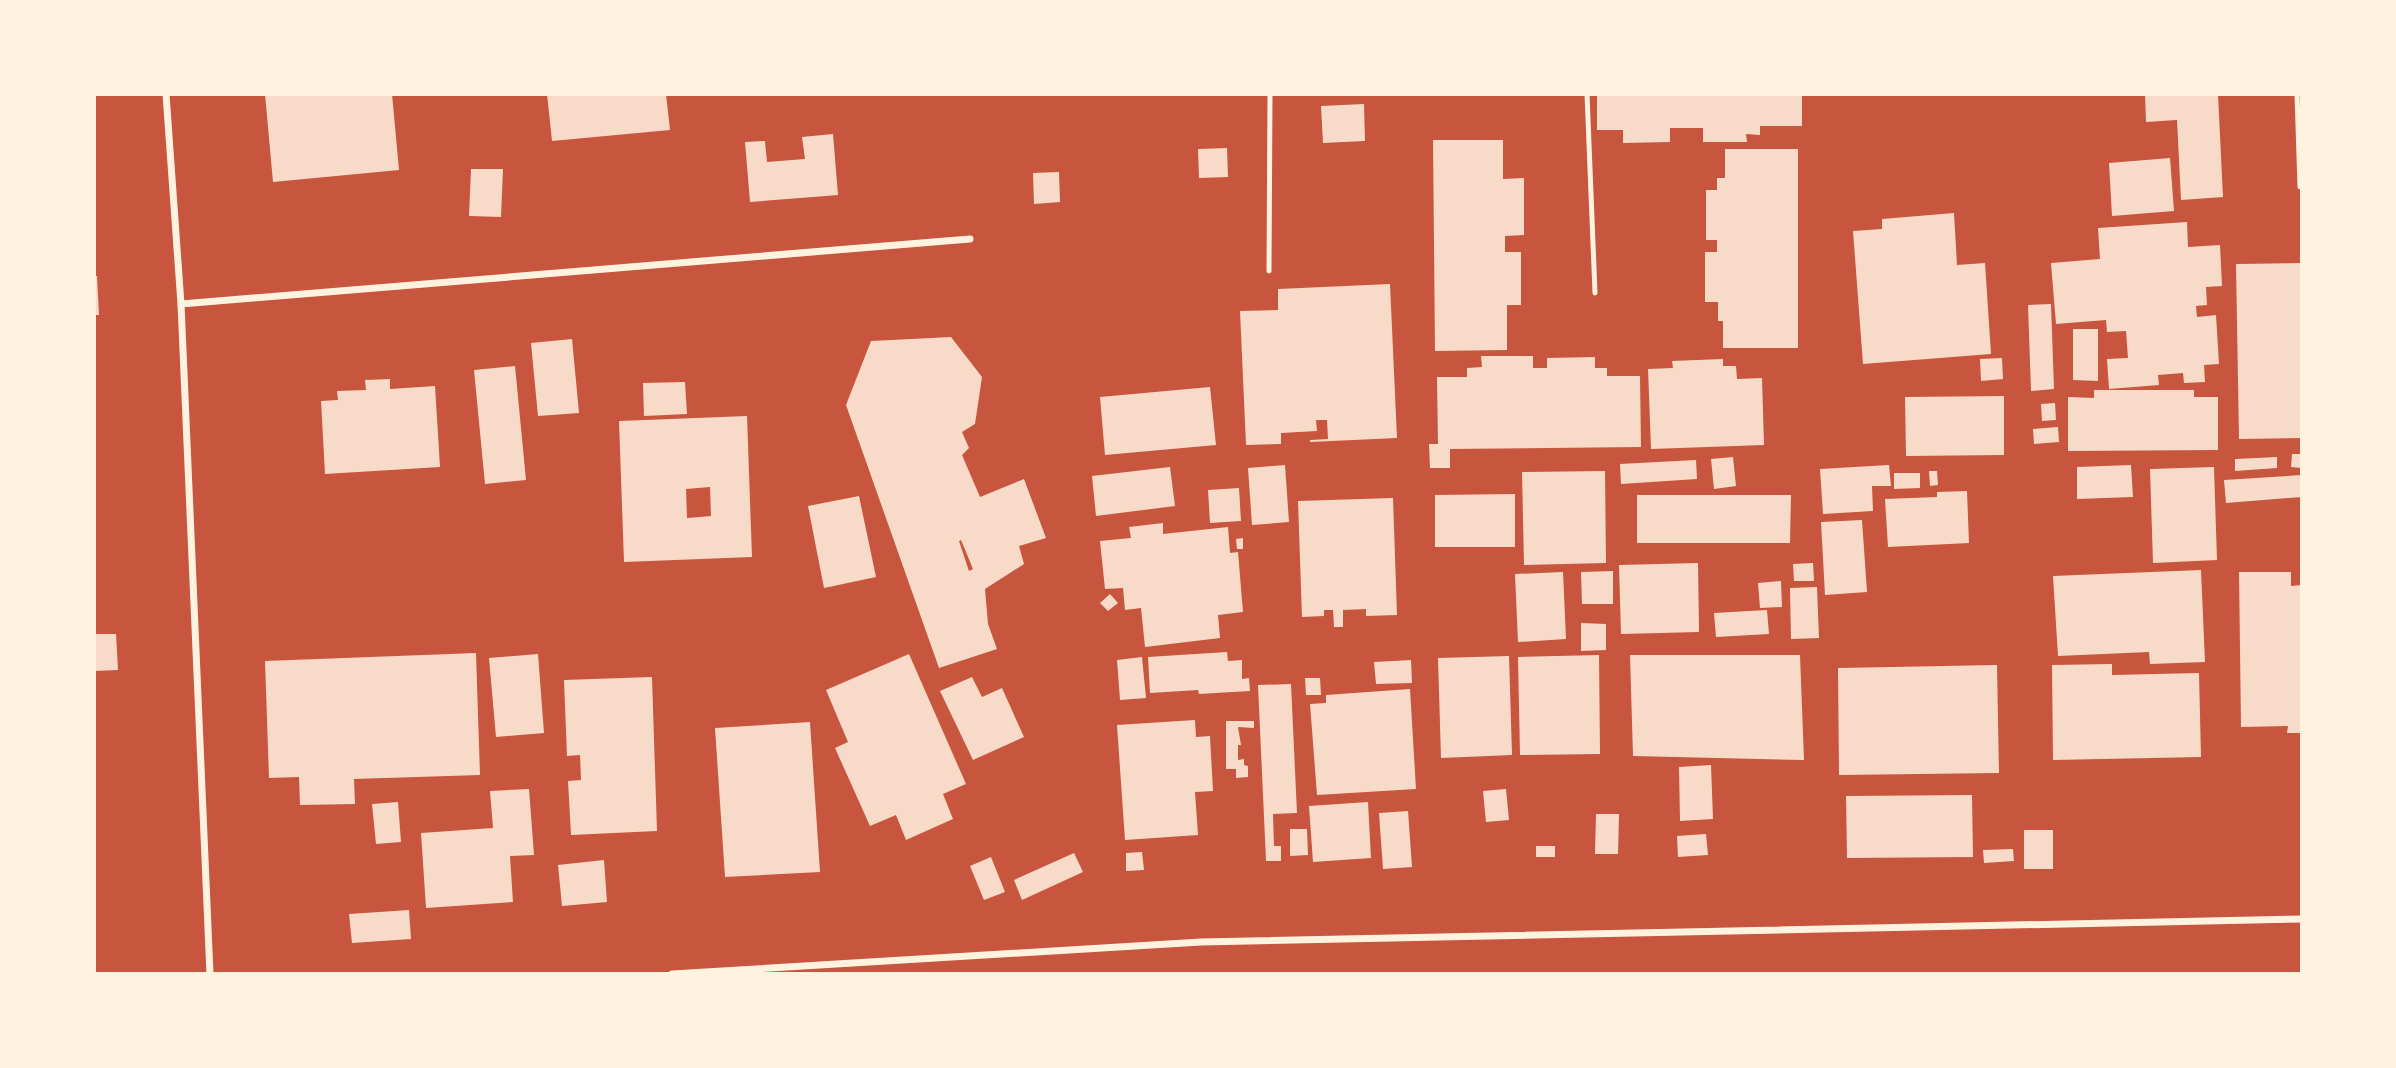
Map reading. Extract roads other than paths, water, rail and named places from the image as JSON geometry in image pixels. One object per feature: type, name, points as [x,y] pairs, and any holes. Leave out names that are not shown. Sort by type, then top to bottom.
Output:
[{"type":"street","points":[[166,94],[181,304],[210,974]]},
{"type":"street","points":[[181,304],[970,239]]},
{"type":"street","points":[[672,974],[1201,942],[2301,919]]},
{"type":"lane","points":[[1269,271],[1270,94]]},
{"type":"lane","points":[[1587,94],[1595,293]]},
{"type":"lane","points":[[2297,94],[2300,187]]}]
